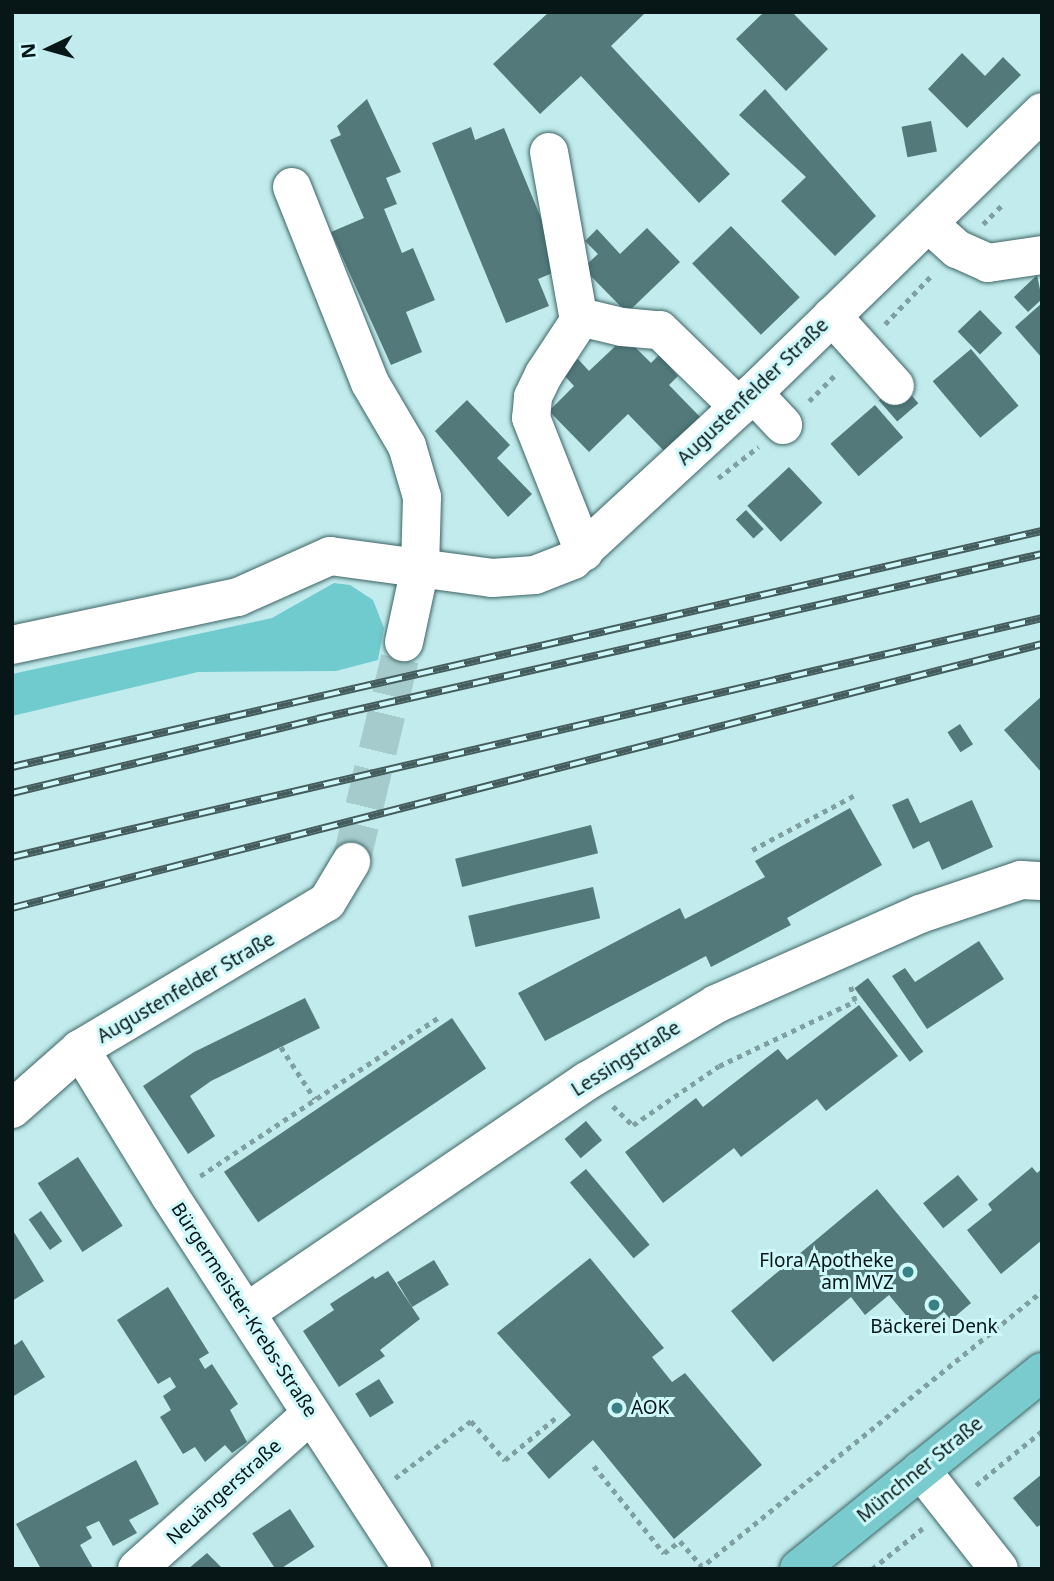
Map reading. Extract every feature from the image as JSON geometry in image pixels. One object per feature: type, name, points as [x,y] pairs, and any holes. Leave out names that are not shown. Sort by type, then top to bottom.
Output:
[{"type":"main road","name":"Münchner Straße","points":[[799,1569],[1042,1372]]},
{"type":"street","name":"Augustenfelder Straße","points":[[12,645],[238,597],[330,556],[511,578],[555,568],[584,552],[746,400],[1042,112]]},
{"type":"street","points":[[549,152],[580,317],[533,397],[531,418],[584,552]]},
{"type":"street","points":[[292,187],[370,383],[407,446],[422,497],[420,568],[404,642]]},
{"type":"street","points":[[929,224],[957,249],[988,263],[1042,255]]},
{"type":"street","points":[[832,316],[895,386]]},
{"type":"street","points":[[580,317],[622,327],[660,330],[746,400],[783,425]]},
{"type":"street","name":"Augustenfelder Straße","points":[[12,1109],[80,1049],[316,909],[339,888],[351,862]]},
{"type":"street","name":"Lessingstraße","points":[[247,1312],[587,1081],[716,1004],[839,948],[995,888],[1021,880],[1042,881]]},
{"type":"street","name":"Bürgermeister-Krebs-Straße","points":[[80,1049],[170,1196],[412,1569]]},
{"type":"street","name":"Neuängerstraße","points":[[137,1569],[311,1414]]},
{"type":"street","points":[[921,1470],[999,1569]]},
{"type":"path","points":[[957,249],[1014,193]]},
{"type":"path","points":[[752,850],[855,795]]},
{"type":"path","points":[[587,1081],[633,1125],[719,1066],[855,1001],[839,948]]},
{"type":"path","points":[[170,1196],[438,1018]]},
{"type":"path","points":[[282,1047],[315,1100]]},
{"type":"path","points":[[594,1466],[664,1553],[680,1541],[700,1567],[1042,1291]]},
{"type":"path","points":[[367,1499],[471,1420],[505,1460],[559,1415]]},
{"type":"shaded area","points":[[334,583],[350,585],[373,600],[384,628],[378,660],[336,671],[198,672],[12,716],[12,674],[272,618]]},
{"type":"building","points":[[549,12],[646,12],[611,46],[730,174],[699,203],[581,76],[540,114],[493,64]]},
{"type":"building","points":[[764,12],[792,12],[828,49],[786,91],[736,39]]},
{"type":"building","points":[[962,53],[985,76],[1003,57],[1021,75],[967,128],[928,89]]},
{"type":"building","points":[[765,89],[876,216],[835,256],[781,201],[806,177],[739,115]]},
{"type":"building","points":[[367,99],[401,172],[386,178],[397,204],[384,209],[402,253],[413,248],[435,300],[406,312],[422,352],[391,365],[331,232],[364,218],[330,140],[341,135],[337,126]]},
{"type":"building","points":[[931,121],[937,151],[907,157],[902,127]]},
{"type":"building","points":[[471,127],[475,140],[504,128],[562,269],[538,279],[549,306],[506,323],[432,143]]},
{"type":"building","points":[[731,226],[800,297],[761,335],[692,264]]},
{"type":"building","points":[[647,228],[680,262],[627,313],[583,268],[598,254],[585,241],[597,229],[620,254]]},
{"type":"building","points":[[1037,275],[1042,299],[1028,312],[1014,297]]},
{"type":"building","points":[[1042,303],[1042,358],[1015,327]]},
{"type":"building","points":[[980,310],[1002,333],[980,355],[958,332]]},
{"type":"building","points":[[625,337],[651,363],[659,355],[678,376],[669,385],[702,419],[667,454],[628,414],[589,452],[549,411],[574,386],[563,374],[578,359],[589,371]]},
{"type":"building","points":[[971,349],[1019,406],[980,438],[933,381]]},
{"type":"building","points":[[900,382],[918,403],[897,422],[879,400]]},
{"type":"building","points":[[467,400],[510,445],[497,458],[532,494],[508,517],[435,431]]},
{"type":"building","points":[[875,405],[903,437],[859,476],[830,444]]},
{"type":"building","points":[[789,467],[822,503],[781,542],[747,506]]},
{"type":"building","points":[[746,510],[764,529],[753,539],[736,520]]},
{"type":"building","points":[[1042,696],[1042,773],[1004,730]]},
{"type":"building","points":[[960,724],[973,744],[960,752],[947,732]]},
{"type":"building","points":[[908,798],[920,823],[972,800],[993,847],[942,870],[929,841],[913,849],[892,805]]},
{"type":"building","points":[[850,808],[882,865],[787,918],[791,925],[711,967],[706,956],[545,1041],[518,993],[680,908],[685,919],[765,877],[755,861]]},
{"type":"building","points":[[591,825],[598,853],[462,887],[455,859]]},
{"type":"building","points":[[593,887],[600,918],[475,947],[468,916]]},
{"type":"building","points":[[979,941],[1004,979],[927,1029],[892,976],[905,968],[915,982]]},
{"type":"building","points":[[868,978],[923,1051],[910,1062],[854,988]]},
{"type":"building","points":[[305,998],[320,1028],[211,1081],[190,1096],[215,1136],[188,1154],[143,1086],[194,1052]]},
{"type":"building","points":[[859,1005],[898,1056],[826,1111],[817,1099],[741,1157],[734,1148],[663,1203],[625,1152],[696,1098],[703,1107],[778,1049],[787,1060]]},
{"type":"building","points":[[452,1018],[486,1069],[258,1222],[224,1172]]},
{"type":"building","points":[[586,1121],[602,1140],[581,1158],[565,1139]]},
{"type":"building","points":[[78,1157],[123,1226],[82,1252],[38,1183]]},
{"type":"building","points":[[1032,1167],[1037,1173],[1042,1169],[1042,1240],[1001,1274],[967,1230],[992,1210],[988,1204]]},
{"type":"building","points":[[586,1169],[650,1245],[634,1258],[570,1182]]},
{"type":"building","points":[[958,1175],[978,1200],[943,1228],[923,1203]]},
{"type":"building","points":[[877,1189],[971,1303],[951,1320],[944,1312],[920,1332],[889,1295],[865,1315],[851,1297],[773,1362],[731,1311]]},
{"type":"building","points":[[41,1211],[62,1241],[50,1250],[29,1220]]},
{"type":"building","points":[[12,1229],[44,1281],[12,1301]]},
{"type":"building","points":[[590,1258],[664,1348],[652,1357],[672,1382],[685,1373],[762,1465],[674,1539],[593,1440],[549,1479],[527,1453],[571,1415],[497,1333]]},
{"type":"building","points":[[434,1260],[449,1285],[412,1307],[397,1282]]},
{"type":"building","points":[[388,1271],[420,1319],[380,1350],[385,1356],[339,1387],[303,1331],[334,1310],[330,1304],[373,1276],[375,1279]]},
{"type":"building","points":[[168,1287],[209,1353],[199,1359],[205,1369],[212,1364],[238,1404],[230,1410],[247,1442],[232,1453],[225,1445],[205,1462],[195,1447],[183,1454],[160,1417],[171,1410],[163,1396],[176,1387],[170,1377],[158,1384],[117,1320]]},
{"type":"building","points":[[12,1340],[15,1345],[22,1340],[45,1377],[12,1397]]},
{"type":"building","points":[[379,1379],[394,1403],[370,1418],[355,1394]]},
{"type":"building","points":[[136,1460],[159,1504],[129,1520],[137,1533],[113,1546],[99,1521],[86,1527],[92,1538],[80,1545],[93,1568],[41,1569],[16,1524]]},
{"type":"building","points":[[1042,1474],[1042,1524],[1037,1527],[1013,1498]]},
{"type":"building","points":[[290,1509],[315,1547],[280,1569],[275,1569],[252,1534]]},
{"type":"building","points":[[207,1553],[223,1569],[188,1569]]},
{"type":"tunnel","points":[[351,862],[404,642]]},
{"type":"railway","points":[[12,767],[1042,531]]},
{"type":"railway","points":[[12,793],[317,719],[1042,554]]},
{"type":"railway","points":[[12,857],[1042,618]]},
{"type":"railway","points":[[12,908],[1042,644]]},
{"type":"place","name":"Flora Apotheke am MVZ","points":[[908,1272]]},
{"type":"place","name":"Bäckerei Denk","points":[[934,1305]]},
{"type":"place","name":"AOK","points":[[617,1408]]}]
